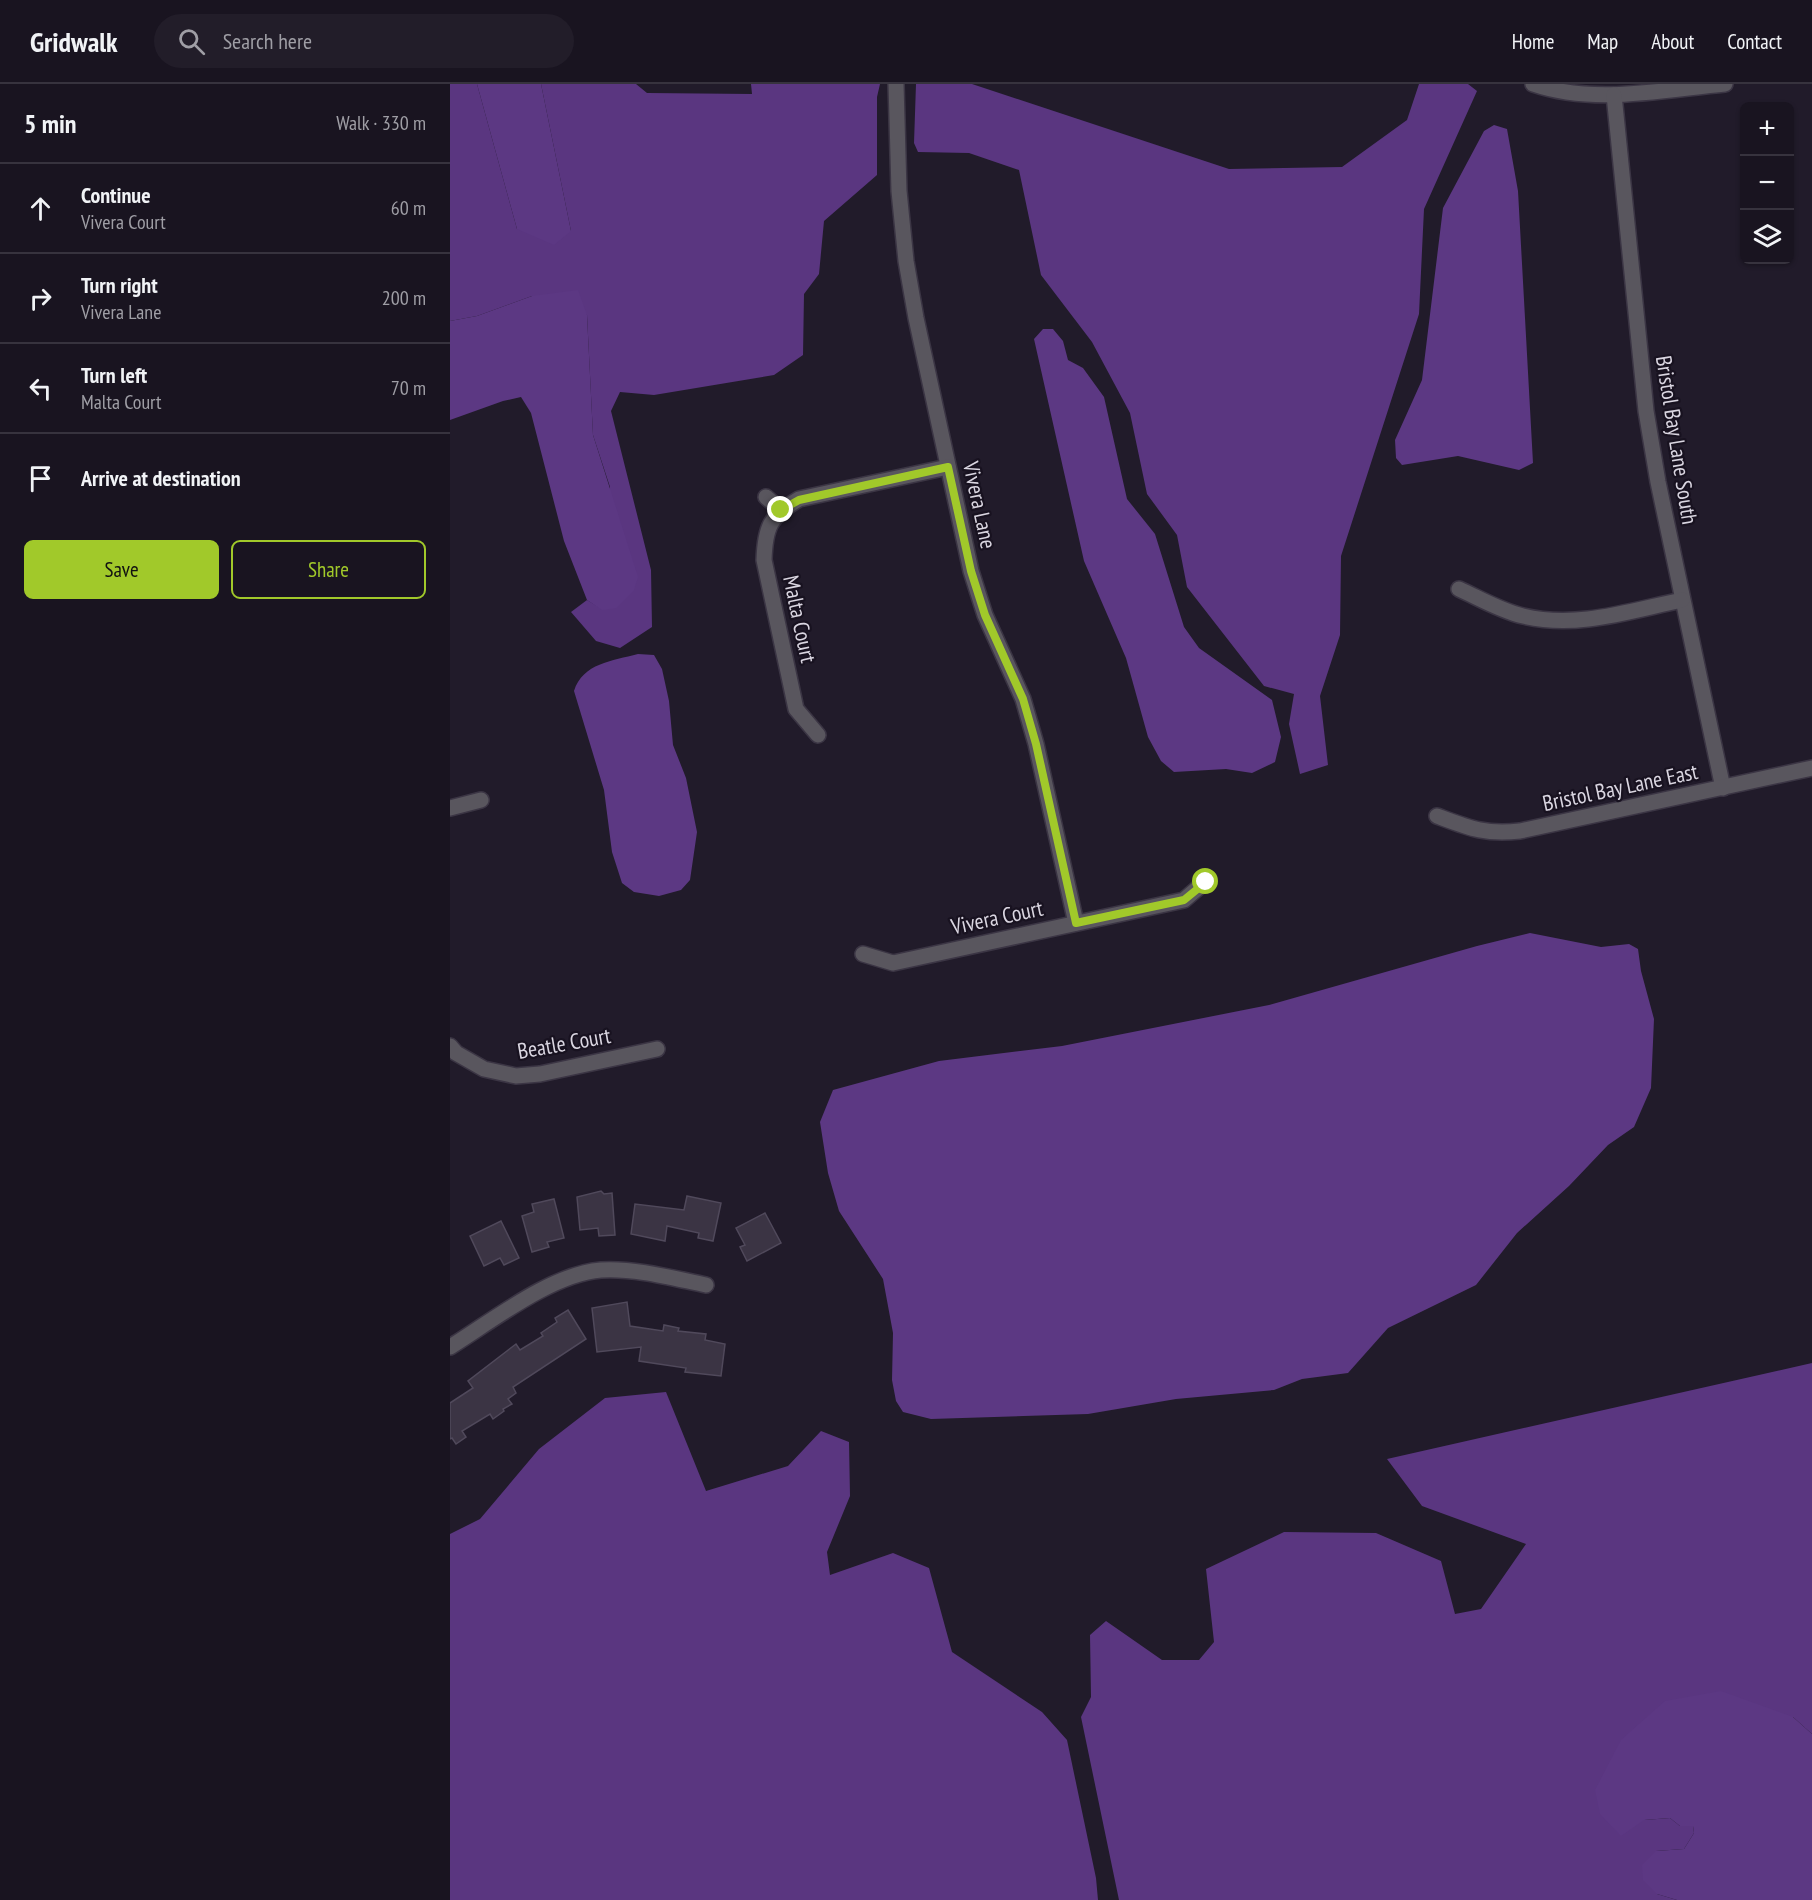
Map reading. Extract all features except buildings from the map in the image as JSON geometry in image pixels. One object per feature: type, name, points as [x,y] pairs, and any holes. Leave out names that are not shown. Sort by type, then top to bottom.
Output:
[{"type":"street","name":"Vivera Lane","points":[[896,84],[899,191],[906,261],[916,318],[971,571],[981,604],[1023,699],[1036,744],[1076,923]]},
{"type":"street","points":[[1533,84],[1578,94],[1614,94],[1725,84]]},
{"type":"street","name":"Bristol Bay Lane South","points":[[1614,94],[1646,411],[1682,600],[1723,788]]},
{"type":"street","points":[[766,497],[781,510],[799,500],[948,467]]},
{"type":"street","name":"Malta Court","points":[[781,510],[769,525],[764,544],[764,560],[796,709],[818,735]]},
{"type":"street","points":[[1459,589],[1520,615],[1550,621],[1580,621],[1682,600]]},
{"type":"street","name":"Bristol Bay Lane East","points":[[1437,816],[1480,831],[1499,834],[1812,768]]},
{"type":"street","points":[[450,808],[481,800]]},
{"type":"street","name":"Vivera Court","points":[[863,954],[893,963],[1184,900],[1206,882]]},
{"type":"street","name":"Beatle Court","points":[[450,1046],[456,1053],[484,1069],[516,1076],[540,1074],[657,1049]]},
{"type":"street","points":[[450,1347],[538,1292],[567,1278],[599,1270],[628,1270],[706,1285]]},
{"type":"shaded area","points":[[450,84],[477,84],[517,229],[571,231],[541,84],[636,84],[647,93],[752,94],[751,84],[880,84],[877,97],[877,175],[824,221],[819,274],[804,294],[803,355],[774,375],[654,395],[620,392],[611,411],[651,570],[652,627],[620,648],[596,641],[571,612],[587,600],[602,609],[610,487],[593,435],[587,315],[532,296],[477,316],[450,321]]},
{"type":"shaded area","points":[[477,84],[541,84],[571,231],[554,245],[517,229]]},
{"type":"shaded area","points":[[916,84],[972,84],[1229,169],[1342,167],[1407,120],[1419,84],[1468,84],[1477,91],[1424,209],[1419,314],[1341,556],[1340,635],[1320,696],[1328,765],[1300,774],[1289,724],[1294,694],[1264,686],[1187,587],[1177,535],[1147,494],[1130,413],[1092,342],[1041,275],[1019,170],[969,153],[918,152],[914,143]]},
{"type":"shaded area","points":[[1494,125],[1507,129],[1518,191],[1533,463],[1519,470],[1458,456],[1402,465],[1396,458],[1395,440],[1422,380],[1443,208],[1484,131]]},
{"type":"shaded area","points":[[578,290],[587,315],[593,435],[638,577],[634,590],[616,608],[602,610],[587,600],[564,541],[531,413],[521,397],[450,420],[450,321],[477,316],[532,296]]},
{"type":"shaded area","points":[[1043,329],[1053,329],[1063,341],[1068,360],[1083,368],[1104,397],[1127,499],[1155,534],[1184,627],[1199,648],[1272,700],[1281,737],[1275,762],[1252,773],[1226,769],[1174,772],[1161,761],[1148,737],[1126,658],[1084,561],[1034,339]]},
{"type":"shaded area","points":[[638,654],[654,655],[662,669],[669,701],[673,745],[686,778],[697,832],[690,880],[681,890],[659,896],[634,892],[622,883],[612,852],[604,790],[574,691],[584,674],[591,669],[609,661]]},
{"type":"shaded area","points":[[1530,933],[1601,947],[1629,944],[1638,949],[1641,971],[1654,1019],[1651,1088],[1634,1127],[1608,1145],[1569,1186],[1517,1233],[1476,1285],[1388,1328],[1348,1373],[1302,1379],[1274,1390],[1176,1399],[1088,1414],[931,1419],[903,1412],[896,1401],[892,1380],[893,1333],[883,1279],[839,1211],[828,1173],[820,1122],[833,1090],[939,1061],[1062,1046],[1269,1005]]},
{"type":"shaded area","points":[[1812,1363],[1812,1734],[1793,1717],[1644,1820],[1670,1818],[1680,1826],[1693,1826],[1694,1833],[1684,1849],[1656,1851],[1657,1894],[1677,1900],[1119,1900],[1081,1717],[1091,1697],[1090,1635],[1106,1621],[1162,1660],[1199,1660],[1214,1642],[1206,1569],[1284,1532],[1376,1533],[1441,1561],[1455,1614],[1481,1609],[1526,1544],[1422,1506],[1387,1459]]},
{"type":"shaded area","points":[[666,1392],[706,1491],[788,1466],[821,1431],[849,1442],[850,1496],[827,1552],[830,1575],[893,1553],[929,1568],[952,1652],[1042,1712],[1067,1740],[1096,1878],[1098,1900],[450,1900],[450,1534],[480,1519],[539,1449],[605,1398]]},
{"type":"shaded area","points":[[1721,1691],[1793,1717],[1812,1734],[1812,1900],[1677,1900],[1657,1894],[1643,1880],[1642,1865],[1656,1851],[1684,1849],[1694,1833],[1693,1826],[1680,1826],[1670,1818],[1644,1820],[1621,1836],[1600,1814],[1595,1790],[1621,1740],[1665,1701]]},
{"type":"route","points":[[781,510],[799,500],[948,467],[971,571],[985,615],[1023,699],[1036,744],[1076,923],[1184,900],[1206,882]]}]
